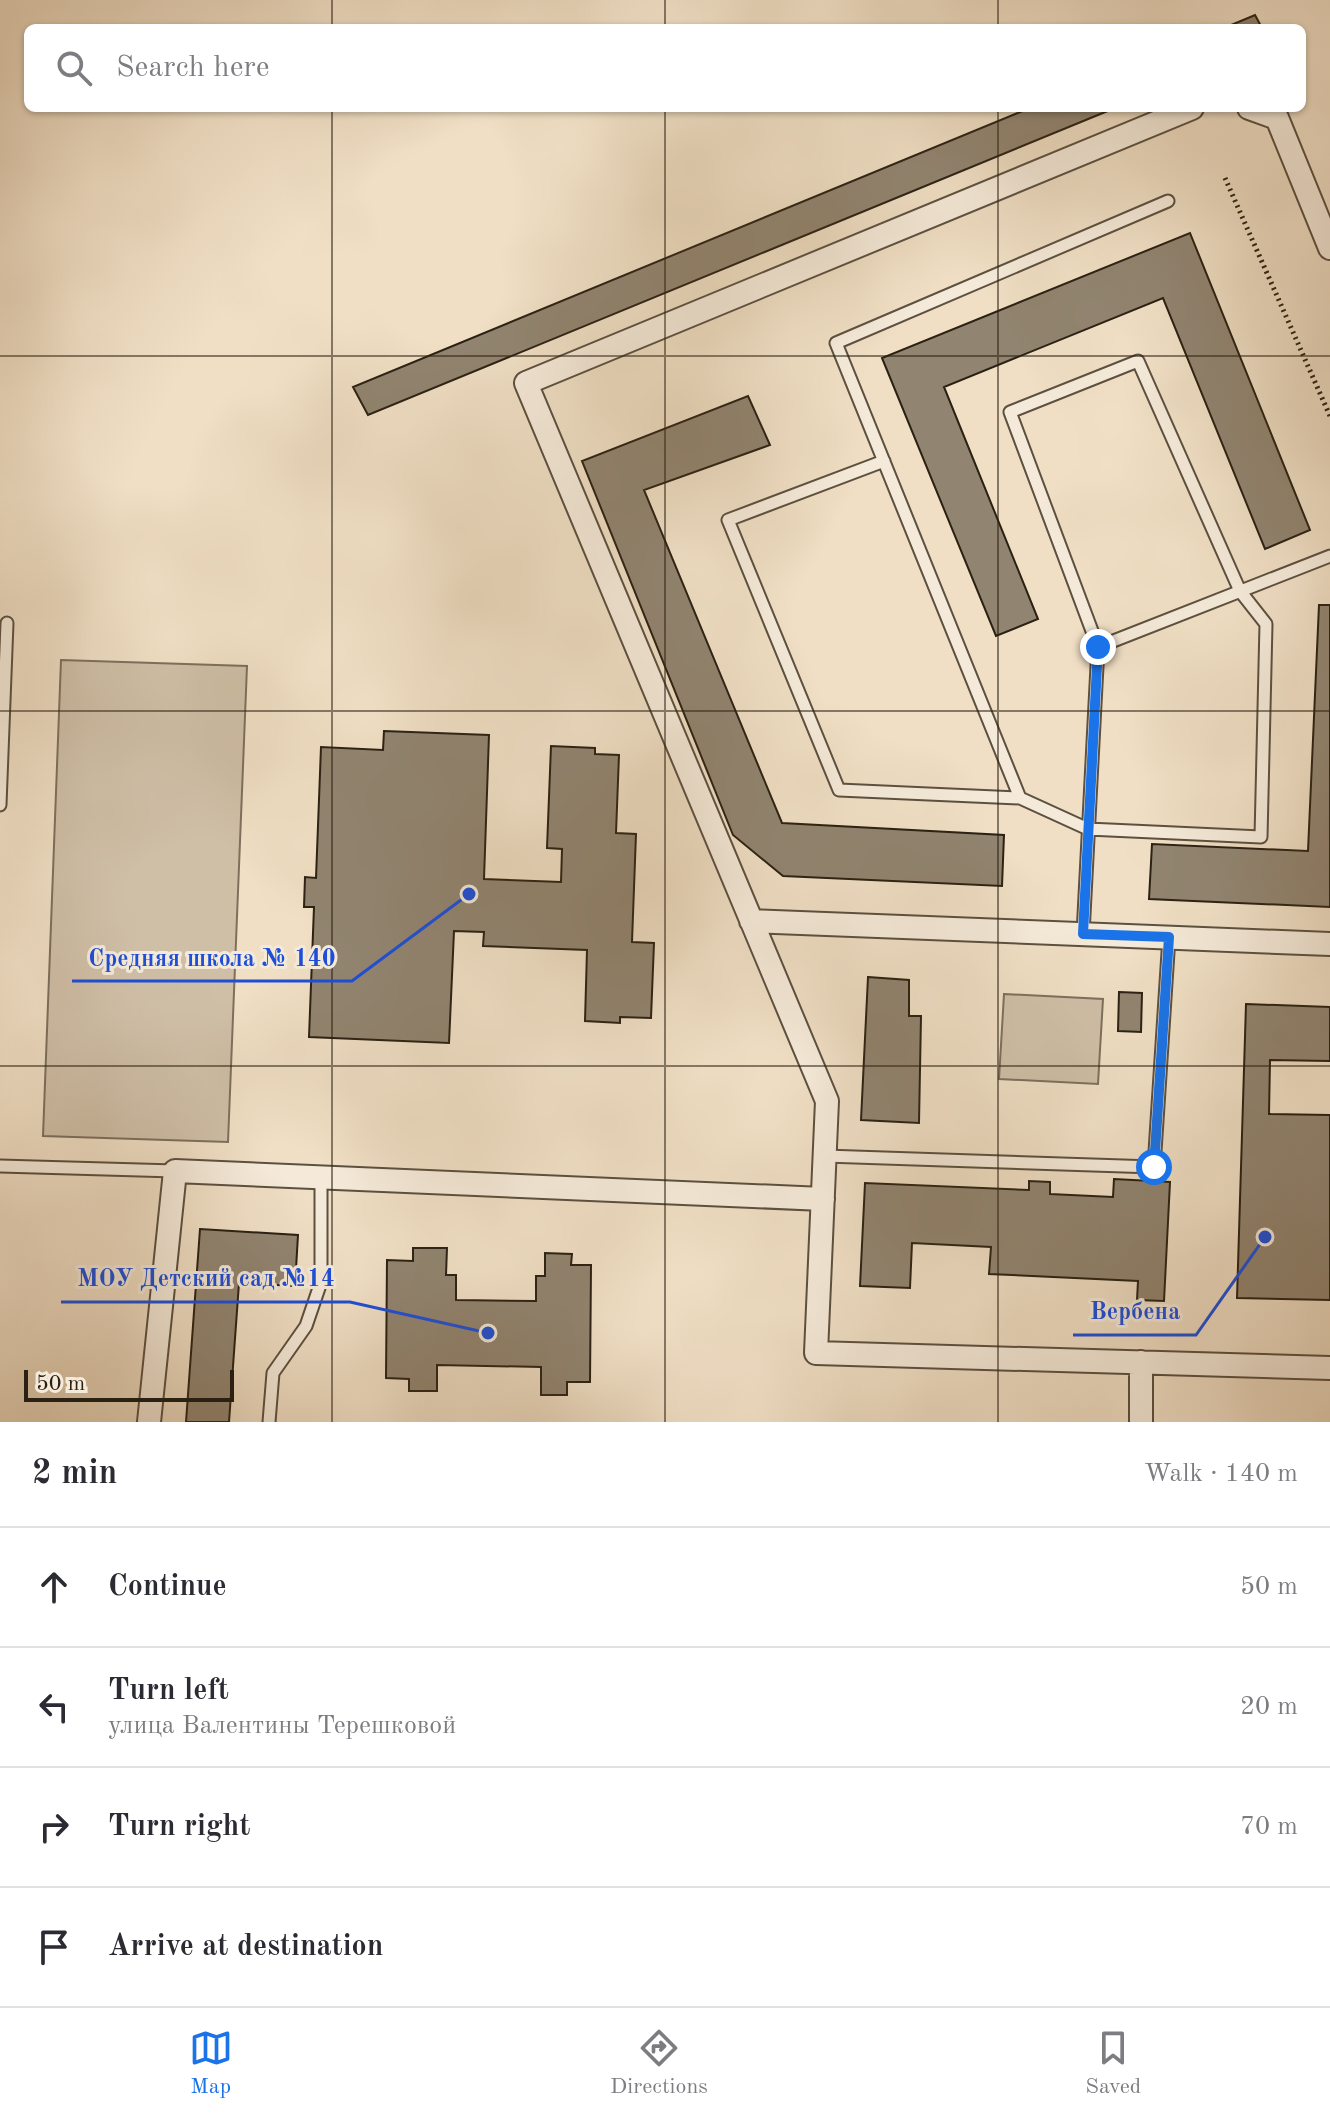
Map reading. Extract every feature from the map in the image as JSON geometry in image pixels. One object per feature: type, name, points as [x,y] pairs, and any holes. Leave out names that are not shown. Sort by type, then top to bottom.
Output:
[{"type":"street","points":[[1182,112],[526,383],[827,1101],[816,1353],[1330,1368]]},
{"type":"street","points":[[1260,112],[1277,118],[1330,248]]},
{"type":"street","points":[[751,921],[1330,944]]},
{"type":"street","points":[[149,1422],[175,1171],[823,1199]]},
{"type":"street","points":[[1141,1362],[1141,1422]]},
{"type":"lane","points":[[1020,798],[836,343],[1168,201]]},
{"type":"lane","points":[[884,461],[728,520],[839,790],[1020,798],[1088,829],[1261,837],[1266,624],[1240,591],[1138,361],[1010,412],[1098,647],[1088,829],[1083,934]]},
{"type":"lane","points":[[1098,647],[1330,556]]},
{"type":"lane","points":[[0,805],[7,623]]},
{"type":"lane","points":[[825,1156],[1154,1167],[1169,937]]},
{"type":"lane","points":[[0,1166],[175,1171]]},
{"type":"lane","points":[[269,1422],[273,1373],[306,1326],[321,1282],[321,1176]]},
{"type":"path","points":[[1225,178],[1330,416]]},
{"type":"shaded area","points":[[61,660],[247,666],[228,1142],[43,1136]]},
{"type":"shaded area","points":[[1004,994],[1103,999],[1098,1084],[999,1079]]},
{"type":"building","points":[[1255,15],[1260,24],[1234,24]]},
{"type":"building","points":[[1020,112],[1105,112],[368,415],[353,387]]},
{"type":"building","points":[[1190,233],[1310,530],[1265,549],[1163,298],[944,387],[1038,619],[996,636],[882,358]]},
{"type":"building","points":[[748,396],[770,445],[644,490],[782,823],[1004,835],[1002,886],[783,876],[733,835],[582,461]]},
{"type":"building","points":[[1319,605],[1330,605],[1330,907],[1149,899],[1152,844],[1308,851]]},
{"type":"building","points":[[384,731],[489,735],[484,879],[561,882],[562,849],[547,848],[551,746],[595,748],[595,754],[619,755],[616,833],[636,834],[632,942],[654,943],[651,1018],[620,1017],[620,1023],[585,1021],[587,950],[483,946],[484,932],[454,931],[449,1043],[309,1037],[314,907],[304,907],[305,877],[316,878],[321,747],[383,750]]},
{"type":"building","points":[[868,977],[909,980],[909,1016],[921,1016],[919,1123],[861,1120]]},
{"type":"building","points":[[1119,992],[1142,993],[1141,1032],[1118,1031]]},
{"type":"building","points":[[1246,1004],[1330,1007],[1330,1061],[1270,1060],[1269,1114],[1330,1115],[1330,1300],[1237,1298]]},
{"type":"building","points":[[1114,1179],[1170,1182],[1164,1301],[1137,1300],[1138,1281],[989,1274],[991,1247],[912,1243],[910,1288],[860,1286],[865,1183],[1029,1190],[1029,1181],[1050,1182],[1050,1194],[1113,1197]]},
{"type":"building","points":[[200,1229],[298,1235],[295,1286],[239,1283],[229,1422],[186,1422]]},
{"type":"building","points":[[413,1248],[447,1248],[446,1275],[456,1275],[456,1300],[536,1301],[536,1276],[545,1276],[545,1253],[572,1254],[571,1265],[591,1265],[590,1382],[567,1382],[567,1395],[541,1395],[541,1367],[437,1365],[437,1391],[409,1391],[409,1379],[386,1378],[387,1260],[413,1261]]},
{"type":"place","name":"Средняя школа № 140","points":[[469,894]]},
{"type":"place","name":"Вербена","points":[[1265,1237]]},
{"type":"place","name":"МОУ Детский сад №14","points":[[488,1333]]},
{"type":"route","points":[[1098,647],[1083,934],[1169,937],[1154,1167]]}]
